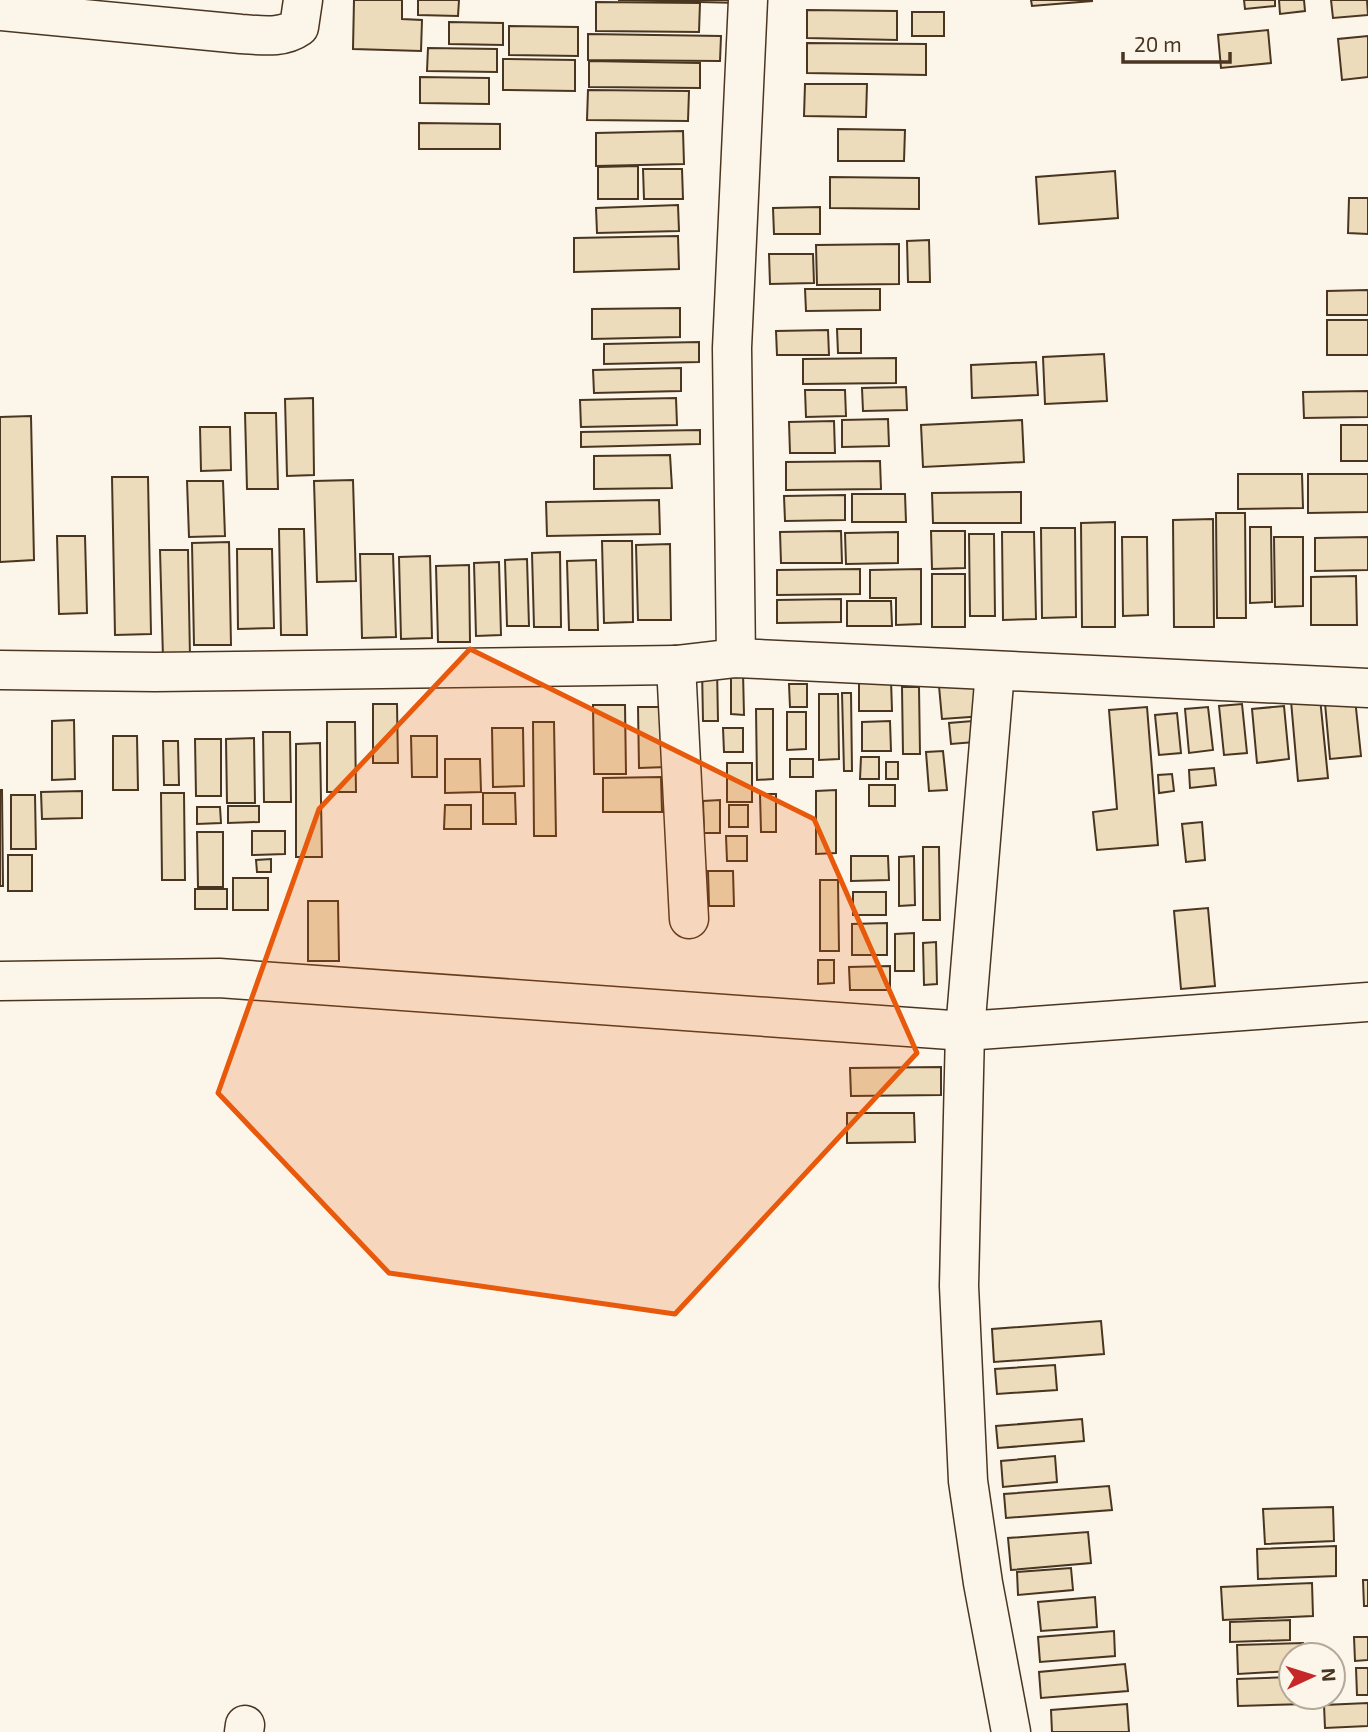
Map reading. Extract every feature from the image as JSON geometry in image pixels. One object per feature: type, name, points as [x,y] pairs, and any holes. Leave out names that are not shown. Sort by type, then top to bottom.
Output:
[{"type":"street","points":[[0,11],[276,35],[291,33],[299,27],[303,0]]},
{"type":"street","points":[[736,658],[732,348],[748,0]]},
{"type":"street","points":[[0,670],[155,672],[676,665],[736,658],[1368,688]]},
{"type":"street","points":[[676,665],[689,919]]},
{"type":"street","points":[[995,671],[965,1031],[960,1286],[968,1481],[983,1584],[1011,1732]]},
{"type":"street","points":[[0,981],[219,978],[965,1031],[1368,1002]]},
{"type":"highlighted area","points":[[470,649],[814,819],[917,1053],[675,1314],[389,1273],[218,1093],[319,809]]},
{"type":"building","points":[[354,0],[402,0],[402,19],[422,20],[421,51],[353,49]]},
{"type":"building","points":[[418,0],[459,0],[458,16],[418,15]]},
{"type":"building","points":[[618,0],[739,0],[739,3]]},
{"type":"building","points":[[1031,0],[1092,0],[1092,1],[1032,6]]},
{"type":"building","points":[[1244,0],[1275,0],[1275,6],[1245,9]]},
{"type":"building","points":[[1279,0],[1304,0],[1305,11],[1280,14]]},
{"type":"building","points":[[1331,0],[1367,0],[1368,15],[1333,18]]},
{"type":"building","points":[[596,2],[700,3],[699,32],[596,31]]},
{"type":"building","points":[[807,10],[897,11],[897,40],[807,38]]},
{"type":"building","points":[[912,12],[944,12],[944,36],[912,36]]},
{"type":"building","points":[[449,22],[503,23],[503,45],[449,44]]},
{"type":"building","points":[[509,26],[578,27],[578,56],[509,55]]},
{"type":"building","points":[[1268,30],[1271,63],[1221,68],[1218,35]]},
{"type":"building","points":[[588,34],[721,36],[720,61],[588,60]]},
{"type":"building","points":[[1368,36],[1368,77],[1342,80],[1338,39]]},
{"type":"building","points":[[807,43],[926,44],[926,75],[807,73]]},
{"type":"building","points":[[428,48],[497,49],[497,72],[427,71]]},
{"type":"building","points":[[503,59],[575,60],[575,91],[503,90]]},
{"type":"building","points":[[589,61],[700,63],[700,88],[589,87]]},
{"type":"building","points":[[420,77],[489,78],[489,104],[420,103]]},
{"type":"building","points":[[805,84],[867,84],[866,117],[804,116]]},
{"type":"building","points":[[588,90],[689,91],[688,121],[587,120]]},
{"type":"building","points":[[419,123],[500,124],[500,149],[419,149]]},
{"type":"building","points":[[838,129],[905,130],[904,161],[838,161]]},
{"type":"building","points":[[683,131],[684,164],[596,166],[596,133]]},
{"type":"building","points":[[638,166],[638,199],[598,199],[598,167]]},
{"type":"building","points":[[643,169],[682,169],[683,199],[644,199]]},
{"type":"building","points":[[1115,171],[1118,218],[1039,224],[1036,177]]},
{"type":"building","points":[[830,177],[919,178],[919,209],[830,208]]},
{"type":"building","points":[[1349,198],[1368,198],[1368,234],[1348,233]]},
{"type":"building","points":[[678,205],[679,231],[597,233],[596,208]]},
{"type":"building","points":[[820,207],[820,234],[774,234],[773,208]]},
{"type":"building","points":[[678,236],[679,269],[574,272],[574,238]]},
{"type":"building","points":[[929,240],[930,282],[908,282],[907,241]]},
{"type":"building","points":[[899,244],[899,284],[817,285],[816,245]]},
{"type":"building","points":[[769,254],[813,254],[814,283],[770,284]]},
{"type":"building","points":[[805,289],[880,289],[880,310],[806,311]]},
{"type":"building","points":[[1368,290],[1368,315],[1327,315],[1327,291]]},
{"type":"building","points":[[680,308],[680,337],[592,339],[592,309]]},
{"type":"building","points":[[1327,320],[1368,320],[1368,355],[1327,355]]},
{"type":"building","points":[[837,329],[861,329],[861,353],[838,353]]},
{"type":"building","points":[[828,330],[829,355],[777,355],[776,331]]},
{"type":"building","points":[[699,342],[699,362],[604,364],[604,344]]},
{"type":"building","points":[[1104,354],[1107,401],[1045,404],[1043,357]]},
{"type":"building","points":[[896,358],[896,383],[803,384],[803,359]]},
{"type":"building","points":[[1036,362],[1038,395],[972,398],[971,365]]},
{"type":"building","points":[[681,368],[681,391],[594,393],[593,370]]},
{"type":"building","points":[[906,387],[907,410],[863,411],[862,388]]},
{"type":"building","points":[[805,390],[845,390],[846,416],[806,417]]},
{"type":"building","points":[[1368,391],[1368,417],[1304,418],[1303,392]]},
{"type":"building","points":[[313,398],[314,475],[287,476],[285,399]]},
{"type":"building","points":[[676,398],[677,425],[581,427],[580,400]]},
{"type":"building","points":[[245,413],[276,413],[278,489],[247,489]]},
{"type":"building","points":[[31,416],[34,560],[0,562],[0,417]]},
{"type":"building","points":[[888,419],[889,446],[842,447],[842,420]]},
{"type":"building","points":[[1022,420],[1024,462],[923,467],[921,425]]},
{"type":"building","points":[[834,421],[835,453],[790,453],[789,422]]},
{"type":"building","points":[[1341,425],[1368,425],[1368,461],[1341,461]]},
{"type":"building","points":[[200,427],[230,427],[231,470],[201,471]]},
{"type":"building","points":[[700,430],[700,444],[581,447],[581,432]]},
{"type":"building","points":[[670,455],[672,488],[594,489],[594,456]]},
{"type":"building","points":[[880,461],[881,489],[786,490],[786,462]]},
{"type":"building","points":[[1238,474],[1302,474],[1303,508],[1238,509]]},
{"type":"building","points":[[1308,474],[1368,474],[1368,512],[1308,513]]},
{"type":"building","points":[[112,477],[148,477],[151,634],[115,635]]},
{"type":"building","points":[[353,480],[356,581],[317,582],[314,481]]},
{"type":"building","points":[[187,481],[223,481],[225,536],[189,537]]},
{"type":"building","points":[[1021,492],[1021,523],[933,523],[932,493]]},
{"type":"building","points":[[852,494],[905,494],[906,522],[852,522]]},
{"type":"building","points":[[845,495],[845,520],[785,521],[784,496]]},
{"type":"building","points":[[659,500],[660,534],[547,536],[546,502]]},
{"type":"building","points":[[1216,513],[1245,513],[1246,618],[1217,618]]},
{"type":"building","points":[[1213,519],[1214,627],[1174,627],[1173,520]]},
{"type":"building","points":[[1115,522],[1115,627],[1082,627],[1081,523]]},
{"type":"building","points":[[1250,527],[1271,527],[1272,602],[1250,603]]},
{"type":"building","points":[[1041,528],[1075,528],[1076,617],[1042,618]]},
{"type":"building","points":[[279,529],[304,529],[307,635],[281,635]]},
{"type":"building","points":[[841,531],[842,563],[781,563],[780,532]]},
{"type":"building","points":[[931,531],[965,531],[965,568],[932,569]]},
{"type":"building","points":[[898,532],[898,563],[846,564],[845,533]]},
{"type":"building","points":[[1002,532],[1034,532],[1036,619],[1003,620]]},
{"type":"building","points":[[969,534],[994,534],[995,616],[970,616]]},
{"type":"building","points":[[57,536],[85,536],[87,613],[59,614]]},
{"type":"building","points":[[1122,537],[1147,537],[1148,615],[1123,616]]},
{"type":"building","points":[[1274,537],[1303,537],[1303,606],[1275,607]]},
{"type":"building","points":[[1368,537],[1368,570],[1315,571],[1315,538]]},
{"type":"building","points":[[602,541],[632,541],[633,622],[604,623]]},
{"type":"building","points":[[229,542],[231,645],[194,645],[192,543]]},
{"type":"building","points":[[670,544],[671,620],[638,620],[636,545]]},
{"type":"building","points":[[237,549],[272,549],[274,628],[238,629]]},
{"type":"building","points":[[160,550],[188,550],[190,657],[163,658]]},
{"type":"building","points":[[560,552],[561,627],[534,627],[532,553]]},
{"type":"building","points":[[360,554],[393,554],[396,637],[362,638]]},
{"type":"building","points":[[430,556],[432,638],[401,639],[399,557]]},
{"type":"building","points":[[527,559],[529,626],[507,626],[505,560]]},
{"type":"building","points":[[596,560],[598,630],[569,630],[567,561]]},
{"type":"building","points":[[499,562],[501,635],[476,636],[474,563]]},
{"type":"building","points":[[469,565],[470,642],[438,642],[436,566]]},
{"type":"building","points":[[860,569],[860,594],[777,595],[777,570]]},
{"type":"building","points":[[921,569],[921,624],[896,625],[896,598],[870,598],[870,570]]},
{"type":"building","points":[[932,574],[965,574],[965,627],[932,627]]},
{"type":"building","points":[[1356,576],[1357,625],[1311,625],[1311,577]]},
{"type":"building","points":[[841,599],[841,622],[777,623],[777,600]]},
{"type":"building","points":[[847,601],[891,601],[892,626],[847,626]]},
{"type":"building","points":[[702,668],[717,668],[718,721],[703,721]]},
{"type":"building","points":[[743,672],[744,715],[731,714],[731,673]]},
{"type":"building","points":[[859,680],[891,680],[892,711],[859,711]]},
{"type":"building","points":[[981,682],[984,716],[942,719],[939,686]]},
{"type":"building","points":[[789,684],[807,684],[807,707],[790,707]]},
{"type":"building","points":[[902,687],[919,687],[920,754],[903,754]]},
{"type":"building","points":[[1354,689],[1361,756],[1330,759],[1324,692]]},
{"type":"building","points":[[842,693],[851,693],[852,771],[844,771]]},
{"type":"building","points":[[819,694],[838,694],[839,759],[819,760]]},
{"type":"building","points":[[1320,698],[1328,778],[1298,781],[1291,701]]},
{"type":"building","points":[[373,704],[397,704],[398,763],[373,763]]},
{"type":"building","points":[[1242,704],[1247,753],[1224,755],[1219,706]]},
{"type":"building","points":[[593,705],[625,705],[626,774],[594,774]]},
{"type":"building","points":[[1284,706],[1289,759],[1257,763],[1252,709]]},
{"type":"building","points":[[638,707],[666,707],[667,767],[639,768]]},
{"type":"building","points":[[1147,707],[1158,845],[1097,850],[1093,812],[1117,809],[1109,710]]},
{"type":"building","points":[[1208,707],[1213,750],[1189,753],[1185,709]]},
{"type":"building","points":[[756,709],[773,709],[773,779],[757,780]]},
{"type":"building","points":[[787,712],[806,712],[806,749],[787,750]]},
{"type":"building","points":[[1177,713],[1181,753],[1159,755],[1155,715]]},
{"type":"building","points":[[74,720],[75,779],[52,780],[52,721]]},
{"type":"building","points":[[985,720],[987,741],[951,744],[949,723]]},
{"type":"building","points":[[890,721],[891,751],[862,751],[862,722]]},
{"type":"building","points":[[327,722],[355,722],[356,792],[327,792]]},
{"type":"building","points":[[533,722],[554,722],[556,836],[534,836]]},
{"type":"building","points":[[492,728],[523,728],[524,786],[493,787]]},
{"type":"building","points":[[723,728],[743,728],[743,752],[724,752]]},
{"type":"building","points":[[263,732],[290,732],[291,802],[264,802]]},
{"type":"building","points":[[113,736],[137,736],[138,790],[113,790]]},
{"type":"building","points":[[411,736],[437,736],[437,777],[412,777]]},
{"type":"building","points":[[254,738],[255,803],[227,803],[226,739]]},
{"type":"building","points":[[195,739],[221,739],[221,796],[196,796]]},
{"type":"building","points":[[163,741],[178,741],[179,785],[164,785]]},
{"type":"building","points":[[320,743],[322,857],[296,857],[296,744]]},
{"type":"building","points":[[943,751],[947,790],[929,791],[926,752]]},
{"type":"building","points":[[861,757],[879,757],[879,779],[860,779]]},
{"type":"building","points":[[445,759],[480,759],[481,792],[445,793]]},
{"type":"building","points":[[790,759],[813,759],[813,777],[790,777]]},
{"type":"building","points":[[886,762],[898,762],[898,779],[886,779]]},
{"type":"building","points":[[727,763],[752,763],[752,802],[727,802]]},
{"type":"building","points":[[1214,768],[1216,785],[1190,788],[1189,770]]},
{"type":"building","points":[[1172,774],[1174,791],[1159,793],[1158,775]]},
{"type":"building","points":[[661,777],[662,812],[603,812],[603,778]]},
{"type":"building","points":[[869,785],[895,785],[895,806],[869,806]]},
{"type":"building","points":[[2,790],[3,886],[0,886]]},
{"type":"building","points":[[836,790],[836,853],[816,854],[816,791]]},
{"type":"building","points":[[82,791],[82,818],[42,819],[41,792]]},
{"type":"building","points":[[161,793],[184,793],[185,880],[162,880]]},
{"type":"building","points":[[483,793],[515,793],[516,824],[483,824]]},
{"type":"building","points":[[760,794],[776,794],[776,832],[761,832]]},
{"type":"building","points":[[11,795],[35,795],[36,849],[11,849]]},
{"type":"building","points":[[720,800],[720,833],[704,833],[703,801]]},
{"type":"building","points":[[445,805],[471,805],[471,829],[444,829]]},
{"type":"building","points":[[729,805],[748,805],[748,827],[729,827]]},
{"type":"building","points":[[228,806],[259,806],[259,822],[228,823]]},
{"type":"building","points":[[197,807],[220,807],[221,823],[197,824]]},
{"type":"building","points":[[1202,822],[1205,860],[1186,862],[1182,824]]},
{"type":"building","points":[[252,831],[285,831],[285,854],[252,855]]},
{"type":"building","points":[[197,832],[223,832],[223,887],[198,887]]},
{"type":"building","points":[[726,836],[747,836],[747,861],[727,861]]},
{"type":"building","points":[[923,847],[939,847],[940,920],[923,920]]},
{"type":"building","points":[[8,855],[32,855],[32,891],[8,891]]},
{"type":"building","points":[[851,856],[888,856],[889,880],[851,881]]},
{"type":"building","points":[[914,856],[915,905],[899,906],[899,857]]},
{"type":"building","points":[[271,859],[271,872],[257,872],[256,860]]},
{"type":"building","points":[[708,871],[733,871],[734,906],[709,906]]},
{"type":"building","points":[[233,878],[268,878],[268,910],[233,910]]},
{"type":"building","points":[[820,880],[838,880],[839,951],[820,951]]},
{"type":"building","points":[[195,889],[227,889],[227,909],[195,909]]},
{"type":"building","points":[[853,892],[886,892],[886,915],[853,915]]},
{"type":"building","points":[[308,901],[338,901],[339,961],[308,961]]},
{"type":"building","points":[[1208,908],[1215,986],[1181,989],[1174,911]]},
{"type":"building","points":[[887,923],[887,955],[852,955],[852,924]]},
{"type":"building","points":[[914,933],[914,971],[895,971],[895,934]]},
{"type":"building","points":[[936,942],[937,984],[924,985],[923,943]]},
{"type":"building","points":[[818,960],[834,960],[834,983],[818,984]]},
{"type":"building","points":[[890,966],[890,990],[850,990],[849,967]]},
{"type":"building","points":[[941,1067],[941,1095],[851,1096],[850,1068]]},
{"type":"building","points":[[847,1113],[914,1113],[915,1142],[847,1143]]},
{"type":"building","points":[[1101,1321],[1104,1354],[994,1362],[992,1329]]},
{"type":"building","points":[[1055,1365],[1057,1390],[997,1394],[995,1369]]},
{"type":"building","points":[[1082,1419],[1084,1441],[998,1448],[996,1426]]},
{"type":"building","points":[[1055,1456],[1057,1482],[1003,1487],[1001,1461]]},
{"type":"building","points":[[1109,1486],[1112,1510],[1006,1518],[1004,1494]]},
{"type":"building","points":[[1333,1507],[1334,1541],[1265,1544],[1263,1509]]},
{"type":"building","points":[[1088,1532],[1091,1563],[1011,1570],[1008,1538]]},
{"type":"building","points":[[1336,1546],[1336,1576],[1258,1579],[1257,1549]]},
{"type":"building","points":[[1071,1568],[1073,1590],[1018,1595],[1017,1572]]},
{"type":"building","points":[[1363,1580],[1368,1580],[1368,1606],[1364,1606]]},
{"type":"building","points":[[1312,1583],[1313,1616],[1223,1620],[1221,1587]]},
{"type":"building","points":[[1095,1597],[1097,1627],[1041,1631],[1038,1602]]},
{"type":"building","points":[[1290,1620],[1290,1640],[1230,1642],[1230,1622]]},
{"type":"building","points":[[1114,1631],[1115,1656],[1040,1662],[1038,1637]]},
{"type":"building","points":[[1354,1637],[1368,1637],[1368,1660],[1355,1661]]},
{"type":"building","points":[[1277,1644],[1277,1672],[1238,1674],[1237,1645]]},
{"type":"building","points":[[1125,1664],[1128,1691],[1041,1698],[1039,1672]]},
{"type":"building","points":[[1356,1668],[1368,1668],[1368,1695],[1357,1695]]},
{"type":"building","points":[[1277,1678],[1277,1705],[1238,1706],[1237,1679]]},
{"type":"building","points":[[1368,1703],[1368,1726],[1325,1728],[1324,1711],[1347,1711],[1347,1704]]},
{"type":"building","points":[[1127,1704],[1129,1732],[1052,1732],[1051,1710]]}]
